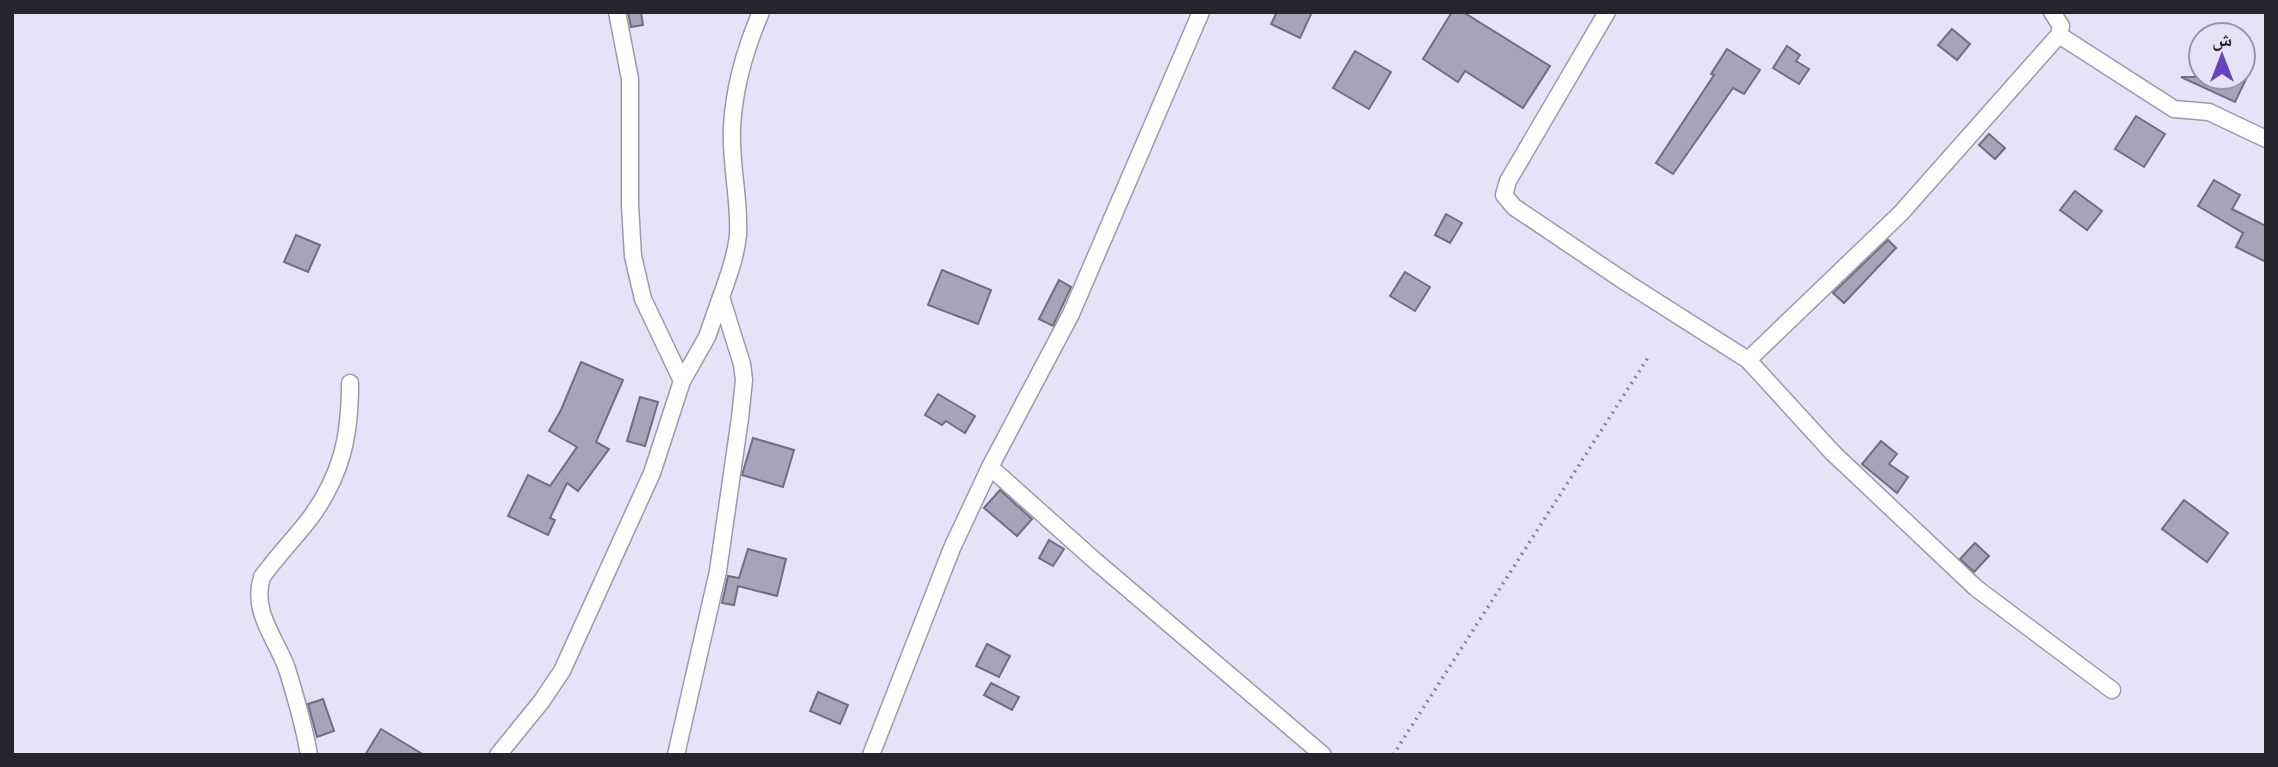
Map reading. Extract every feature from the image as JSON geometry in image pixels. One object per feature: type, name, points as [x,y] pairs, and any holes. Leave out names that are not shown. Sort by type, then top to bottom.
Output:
[{"type":"street","points":[[617,12],[630,79],[630,205],[633,256],[643,299],[682,381]]},
{"type":"street","points":[[498,755],[562,671],[652,473],[682,381],[707,337],[735,253],[738,234],[732,156],[735,100],[761,12]]},
{"type":"street","points":[[871,755],[952,548],[990,467],[1071,314],[1201,12]]},
{"type":"street","points":[[1607,12],[1508,181],[1504,195],[1525,215],[1748,360],[1833,453],[1976,588],[2112,690]]},
{"type":"street","points":[[1748,360],[1901,213],[2059,35],[2061,26],[2052,12]]},
{"type":"street","points":[[2059,35],[2174,109],[2209,112],[2266,139]]},
{"type":"street","points":[[676,755],[718,571],[744,380],[742,364],[721,297]]},
{"type":"street","points":[[309,755],[303,720],[285,666],[261,615],[258,587],[269,567],[309,519],[335,479],[349,420],[349,383]]},
{"type":"street","points":[[990,467],[1323,755]]},
{"type":"path","points":[[1393,755],[1649,356]]},
{"type":"building","points":[[628,12],[641,12],[643,25],[631,27]]},
{"type":"building","points":[[1277,12],[1312,12],[1300,38],[1271,24]]},
{"type":"building","points":[[1452,12],[1463,12],[1550,66],[1523,108],[1465,71],[1458,82],[1423,59]]},
{"type":"building","points":[[1952,29],[1970,44],[1957,60],[1938,45]]},
{"type":"building","points":[[1787,46],[1800,55],[1796,61],[1809,69],[1799,84],[1773,68]]},
{"type":"building","points":[[1727,49],[1760,70],[1744,94],[1733,88],[1673,174],[1656,163],[1714,75],[1711,74]]},
{"type":"building","points":[[1355,51],[1391,72],[1369,109],[1333,88]]},
{"type":"building","points":[[2211,91],[2240,91],[2235,102]]},
{"type":"building","points":[[2136,116],[2165,134],[2144,167],[2115,149]]},
{"type":"building","points":[[1989,134],[2005,148],[1995,159],[1979,145]]},
{"type":"building","points":[[2214,180],[2240,195],[2232,209],[2266,226],[2266,262],[2236,247],[2243,233],[2198,206]]},
{"type":"building","points":[[2075,191],[2102,211],[2087,230],[2060,210]]},
{"type":"building","points":[[1446,214],[1462,223],[1450,243],[1435,235]]},
{"type":"building","points":[[296,235],[320,245],[308,272],[284,262]]},
{"type":"building","points":[[1888,240],[1896,248],[1844,303],[1833,293]]},
{"type":"building","points":[[942,270],[991,290],[978,324],[928,305]]},
{"type":"building","points":[[1405,272],[1430,287],[1415,311],[1390,296]]},
{"type":"building","points":[[1059,280],[1071,287],[1053,326],[1039,319]]},
{"type":"building","points":[[581,362],[623,380],[596,442],[609,449],[578,491],[567,483],[550,518],[555,520],[548,535],[508,516],[528,475],[550,486],[577,447],[549,431]]},
{"type":"building","points":[[938,394],[975,416],[965,433],[946,421],[942,425],[925,415]]},
{"type":"building","points":[[640,397],[658,402],[645,446],[627,441]]},
{"type":"building","points":[[753,438],[794,450],[783,487],[742,475]]},
{"type":"building","points":[[1881,441],[1897,454],[1889,464],[1908,477],[1897,493],[1862,464]]},
{"type":"building","points":[[1000,490],[1032,519],[1017,536],[984,508]]},
{"type":"building","points":[[2184,500],[2228,533],[2207,562],[2162,529]]},
{"type":"building","points":[[1049,540],[1064,549],[1053,566],[1039,558]]},
{"type":"building","points":[[1975,543],[1989,556],[1974,572],[1960,559]]},
{"type":"building","points":[[748,549],[786,559],[777,596],[738,586],[734,605],[722,603],[728,576],[739,578]]},
{"type":"building","points":[[987,644],[1010,656],[999,677],[976,666]]},
{"type":"building","points":[[991,683],[1019,697],[1012,710],[984,695]]},
{"type":"building","points":[[818,692],[848,705],[840,724],[810,711]]},
{"type":"building","points":[[323,699],[334,731],[317,737],[308,704]]},
{"type":"building","points":[[381,729],[424,755],[365,755]]}]
